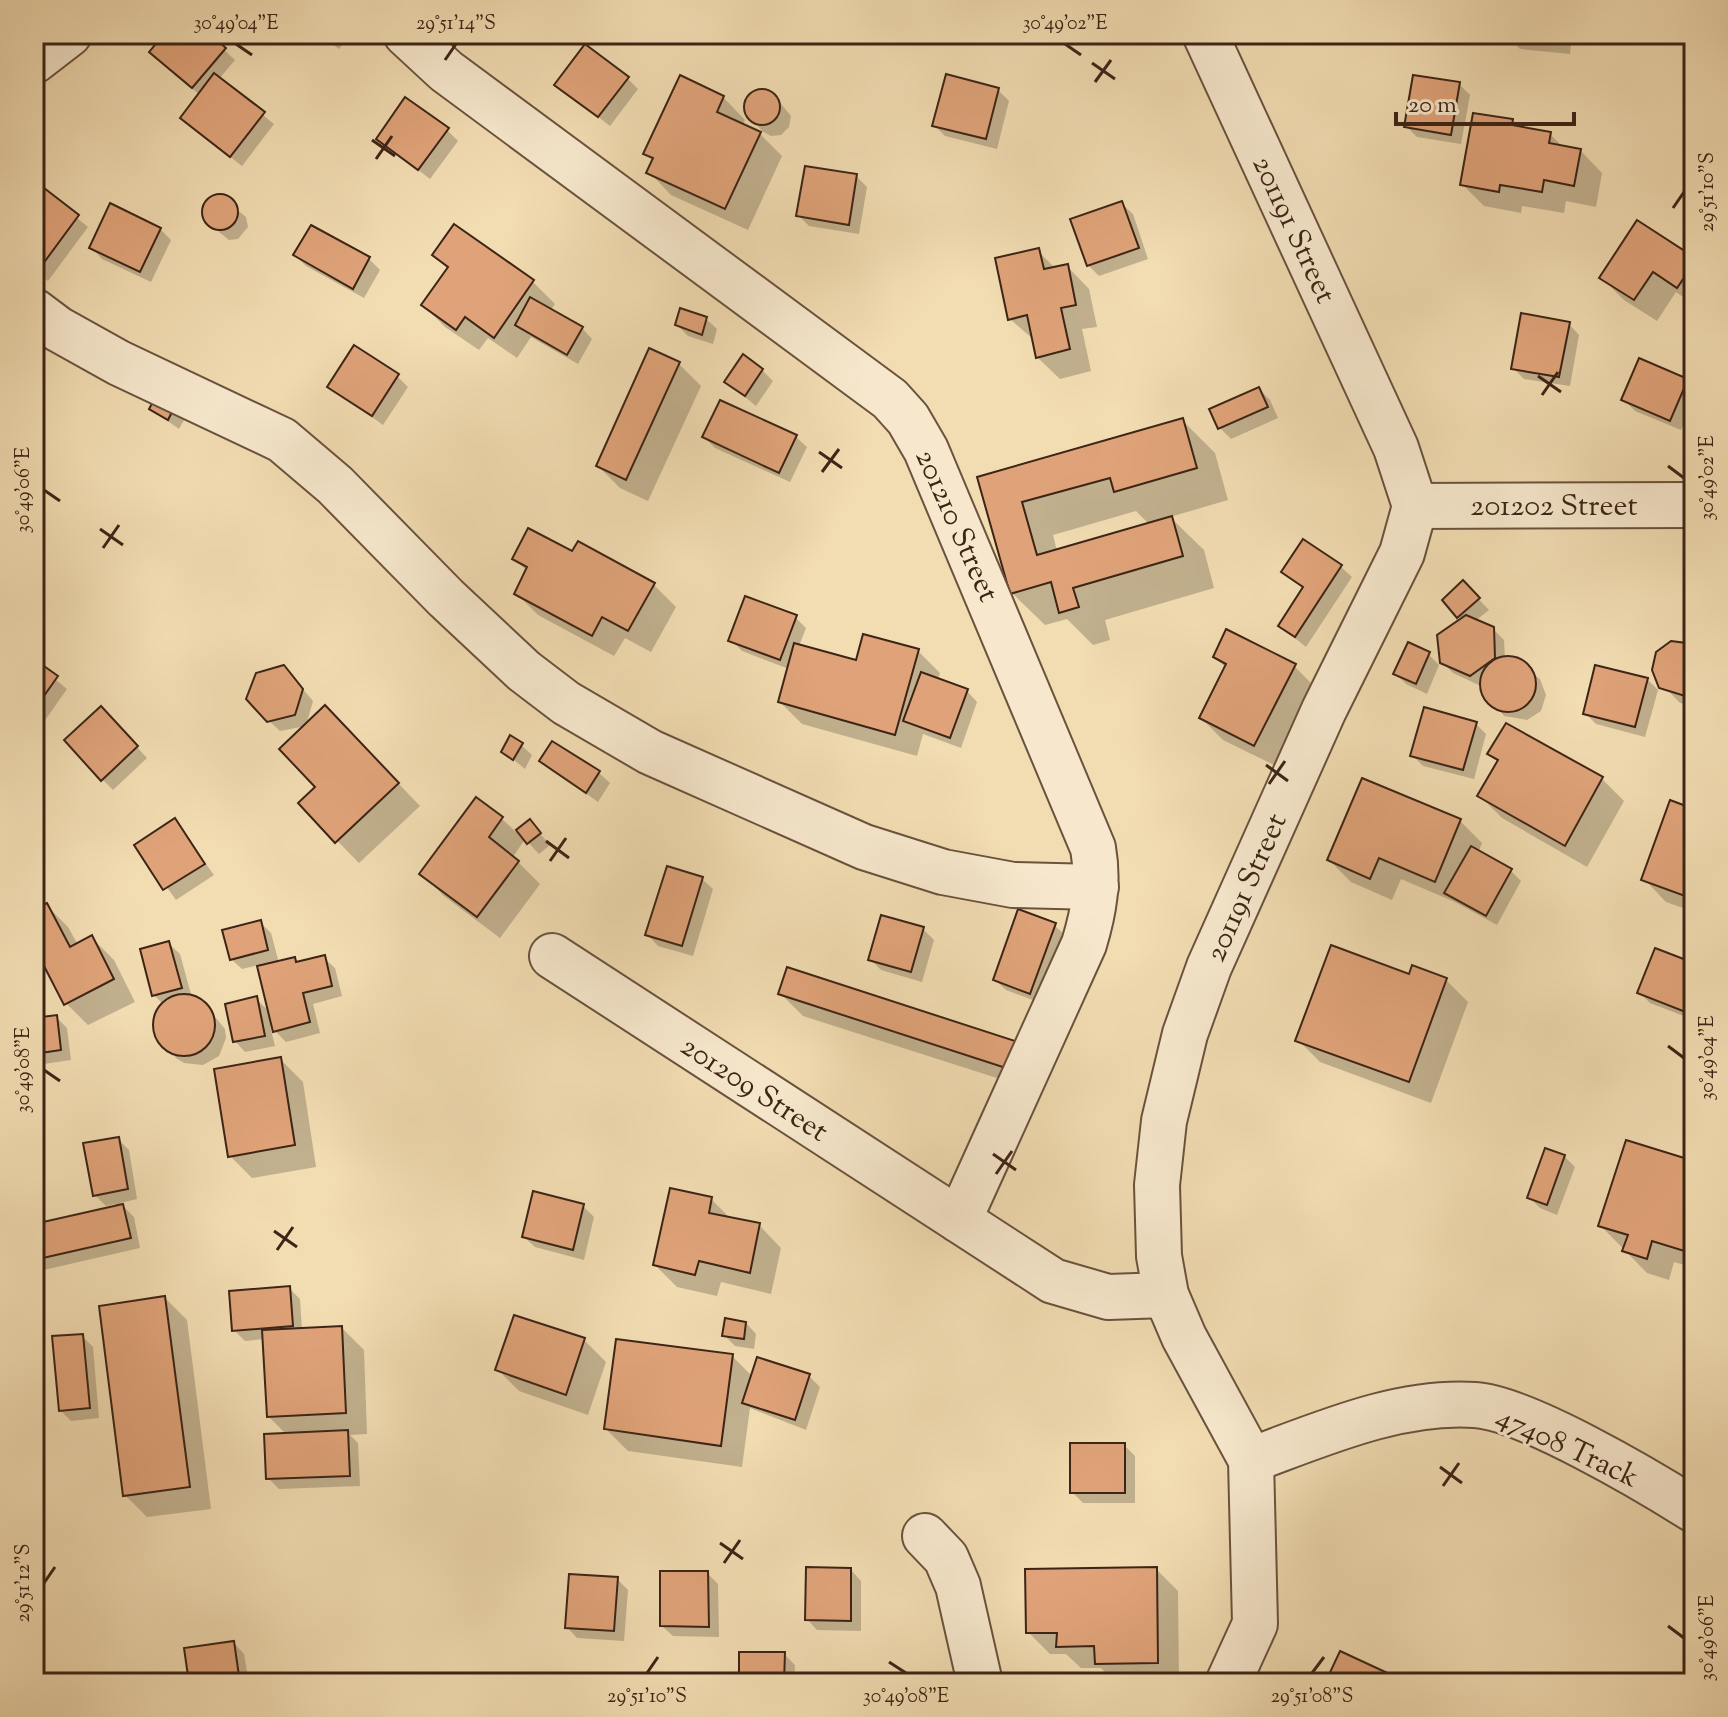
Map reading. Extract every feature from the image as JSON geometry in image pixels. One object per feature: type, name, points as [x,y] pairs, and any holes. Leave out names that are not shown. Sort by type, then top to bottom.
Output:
[{"type":"street","points":[[34,61],[69,34]]},
{"type":"street","name":"201210 Street","points":[[406,34],[446,71],[890,399],[908,419],[975,562],[1093,848],[1096,887],[1094,910],[1084,944],[959,1220]]},
{"type":"street","name":"201191 Street","points":[[1205,34],[1396,448],[1415,506],[1402,553],[1324,710],[1209,967],[1185,1034],[1164,1121],[1157,1185],[1159,1256],[1166,1295],[1184,1337],[1251,1460],[1255,1624],[1228,1683]]},
{"type":"street","points":[[34,311],[119,363],[282,440],[335,485],[446,598],[524,671],[566,703],[650,752],[864,847],[943,872],[1013,885],[1096,887]]},
{"type":"street","name":"201202 Street","points":[[1415,506],[1694,505]]},
{"type":"street","name":"201209 Street","points":[[552,956],[1053,1281],[1084,1293],[1108,1297],[1166,1295]]},
{"type":"street","name":"47408 Track","points":[[1251,1460],[1378,1416],[1424,1406],[1478,1404],[1518,1417],[1580,1446],[1694,1510]]},
{"type":"street","points":[[925,1536],[946,1558],[958,1586],[980,1683]]},
{"type":"building","points":[[164,34],[210,34],[226,48],[192,88],[149,52]]},
{"type":"building","points":[[1507,34],[1561,34],[1560,44],[1507,39]]},
{"type":"building","points":[[585,44],[629,77],[598,117],[554,85]]},
{"type":"building","points":[[214,73],[265,112],[230,157],[180,118]]},
{"type":"building","points":[[946,74],[999,88],[986,139],[932,126]]},
{"type":"building","points":[[680,75],[724,96],[717,112],[761,132],[725,209],[646,173],[653,158],[643,154]]},
{"type":"building","points":[[1413,75],[1460,82],[1451,135],[1404,127]]},
{"type":"building","points":[[762,89],[775,94],[780,107],[775,120],[762,125],[749,120],[744,107],[749,94]]},
{"type":"building","points":[[405,97],[449,128],[418,170],[376,139]]},
{"type":"building","points":[[1473,113],[1513,119],[1512,125],[1551,132],[1549,143],[1581,149],[1574,186],[1544,180],[1542,192],[1500,185],[1499,192],[1460,185]]},
{"type":"building","points":[[805,166],[857,174],[849,225],[796,216]]},
{"type":"building","points":[[35,181],[79,215],[37,272],[34,270]]},
{"type":"building","points":[[220,194],[233,199],[238,212],[233,225],[220,230],[207,225],[202,212],[207,199]]},
{"type":"building","points":[[1122,201],[1139,248],[1087,266],[1070,219]]},
{"type":"building","points":[[110,203],[161,228],[140,272],[89,248]]},
{"type":"building","points":[[1637,220],[1694,257],[1694,263],[1677,288],[1653,272],[1634,300],[1599,278]]},
{"type":"building","points":[[454,224],[534,280],[494,338],[465,317],[456,330],[421,305],[448,267],[432,255]]},
{"type":"building","points":[[311,225],[370,257],[353,289],[293,255]]},
{"type":"building","points":[[1039,248],[1044,269],[1068,264],[1076,305],[1061,308],[1070,349],[1036,358],[1027,315],[1008,320],[995,258]]},
{"type":"building","points":[[530,297],[583,327],[567,355],[515,325]]},
{"type":"building","points":[[680,308],[707,317],[702,335],[675,325]]},
{"type":"building","points":[[1521,313],[1570,322],[1559,377],[1511,369]]},
{"type":"building","points":[[354,345],[399,374],[372,416],[327,387]]},
{"type":"building","points":[[649,348],[680,362],[626,480],[596,466]]},
{"type":"building","points":[[743,354],[763,369],[745,396],[724,382]]},
{"type":"building","points":[[1639,358],[1688,379],[1670,421],[1621,400]]},
{"type":"building","points":[[1259,387],[1268,407],[1218,429],[1209,409]]},
{"type":"building","points":[[159,390],[178,400],[168,420],[149,409]]},
{"type":"building","points":[[720,400],[797,435],[779,473],[702,437]]},
{"type":"building","points":[[1183,418],[1197,468],[1114,492],[1110,478],[1022,502],[1037,555],[1172,516],[1183,556],[1073,588],[1079,607],[1059,613],[1051,582],[1010,594],[977,477]]},
{"type":"building","points":[[528,528],[572,551],[578,541],[655,583],[628,631],[602,617],[592,636],[514,594],[527,567],[512,559]]},
{"type":"building","points":[[1303,539],[1342,565],[1295,637],[1278,626],[1303,587],[1281,572]]},
{"type":"building","points":[[1463,580],[1480,598],[1457,618],[1442,600]]},
{"type":"building","points":[[745,596],[797,615],[780,660],[728,641]]},
{"type":"building","points":[[1466,615],[1494,627],[1495,658],[1470,676],[1440,663],[1437,635]]},
{"type":"building","points":[[1226,629],[1296,664],[1254,746],[1199,718],[1226,664],[1213,657]]},
{"type":"building","points":[[863,634],[919,649],[895,735],[778,702],[794,643],[856,660]]},
{"type":"building","points":[[1671,641],[1694,644],[1694,692],[1685,696],[1659,688],[1652,670],[1656,652]]},
{"type":"building","points":[[1408,642],[1430,652],[1416,684],[1393,674]]},
{"type":"building","points":[[1508,656],[1527,665],[1536,684],[1527,703],[1508,712],[1489,703],[1480,684],[1489,665]]},
{"type":"building","points":[[34,659],[58,676],[34,710]]},
{"type":"building","points":[[284,665],[303,689],[295,715],[267,722],[246,699],[256,673]]},
{"type":"building","points":[[1595,665],[1648,678],[1635,727],[1583,714]]},
{"type":"building","points":[[921,672],[968,689],[950,738],[903,721]]},
{"type":"building","points":[[325,705],[399,783],[335,843],[298,803],[315,787],[279,749]]},
{"type":"building","points":[[101,706],[138,746],[101,781],[64,740]]},
{"type":"building","points":[[1424,707],[1477,722],[1463,770],[1410,756]]},
{"type":"building","points":[[1506,723],[1603,777],[1565,846],[1477,796],[1498,760],[1487,754]]},
{"type":"building","points":[[510,735],[523,743],[513,760],[501,752]]},
{"type":"building","points":[[552,741],[600,771],[586,793],[539,761]]},
{"type":"building","points":[[1362,778],[1461,819],[1435,882],[1379,858],[1370,879],[1327,860]]},
{"type":"building","points":[[476,797],[503,817],[489,837],[519,861],[477,917],[419,874]]},
{"type":"building","points":[[1670,800],[1694,809],[1694,872],[1685,896],[1641,880]]},
{"type":"building","points":[[175,818],[205,864],[163,890],[134,845]]},
{"type":"building","points":[[530,819],[541,833],[527,844],[516,830]]},
{"type":"building","points":[[1471,846],[1512,869],[1486,916],[1444,893]]},
{"type":"building","points":[[667,866],[703,877],[682,946],[645,935]]},
{"type":"building","points":[[1694,872],[1694,899],[1685,896]]},
{"type":"building","points":[[47,903],[70,947],[92,935],[114,979],[64,1005],[44,966],[40,969],[34,958],[34,909]]},
{"type":"building","points":[[1018,909],[1056,923],[1030,994],[993,980]]},
{"type":"building","points":[[881,915],[924,927],[911,972],[868,960]]},
{"type":"building","points":[[261,920],[268,950],[230,960],[222,930]]},
{"type":"building","points":[[169,941],[182,988],[152,996],[140,949]]},
{"type":"building","points":[[1331,945],[1409,974],[1412,965],[1447,978],[1409,1082],[1295,1041]]},
{"type":"building","points":[[1655,948],[1694,963],[1694,999],[1688,1013],[1637,993]]},
{"type":"building","points":[[325,955],[332,986],[303,993],[310,1022],[273,1032],[257,966],[295,957],[296,962]]},
{"type":"building","points":[[787,967],[1021,1043],[1012,1070],[778,994]]},
{"type":"building","points":[[184,994],[196,996],[206,1003],[213,1013],[213,1037],[206,1047],[196,1054],[184,1056],[172,1054],[162,1047],[155,1037],[153,1025],[155,1013],[162,1003],[172,996]]},
{"type":"building","points":[[257,996],[265,1036],[233,1042],[225,1004]]},
{"type":"building","points":[[57,1015],[61,1050],[34,1054],[34,1018]]},
{"type":"building","points":[[281,1057],[295,1145],[228,1157],[214,1069]]},
{"type":"building","points":[[119,1137],[128,1189],[93,1196],[83,1143]]},
{"type":"building","points":[[1626,1140],[1694,1161],[1694,1254],[1652,1241],[1647,1259],[1622,1251],[1628,1235],[1598,1226]]},
{"type":"building","points":[[1545,1148],[1565,1155],[1547,1205],[1527,1198]]},
{"type":"building","points":[[670,1188],[712,1197],[709,1213],[760,1223],[750,1273],[699,1261],[695,1275],[653,1265]]},
{"type":"building","points":[[533,1191],[584,1204],[573,1250],[522,1237]]},
{"type":"building","points":[[123,1204],[131,1238],[34,1260],[34,1224]]},
{"type":"building","points":[[290,1286],[293,1326],[232,1331],[229,1291]]},
{"type":"building","points":[[165,1296],[190,1487],[123,1496],[99,1306]]},
{"type":"building","points":[[514,1315],[585,1338],[566,1395],[495,1370]]},
{"type":"building","points":[[725,1318],[746,1322],[744,1339],[722,1336]]},
{"type":"building","points":[[342,1326],[346,1413],[267,1417],[262,1330]]},
{"type":"building","points":[[83,1334],[90,1408],[59,1411],[52,1336]]},
{"type":"building","points":[[616,1339],[733,1354],[721,1446],[604,1429]]},
{"type":"building","points":[[757,1357],[810,1374],[795,1420],[742,1403]]},
{"type":"building","points":[[348,1430],[350,1476],[266,1479],[264,1434]]},
{"type":"building","points":[[1070,1443],[1125,1443],[1125,1493],[1070,1493]]},
{"type":"building","points":[[806,1567],[851,1568],[851,1621],[805,1620]]},
{"type":"building","points":[[1157,1567],[1158,1663],[1095,1664],[1094,1646],[1056,1647],[1057,1633],[1026,1633],[1025,1569]]},
{"type":"building","points":[[660,1571],[708,1571],[709,1627],[660,1626]]},
{"type":"building","points":[[569,1574],[618,1577],[614,1631],[565,1628]]},
{"type":"building","points":[[234,1641],[240,1683],[189,1683],[184,1648]]},
{"type":"building","points":[[1340,1651],[1409,1683],[1325,1683]]},
{"type":"building","points":[[739,1652],[785,1652],[784,1683],[739,1683]]}]
